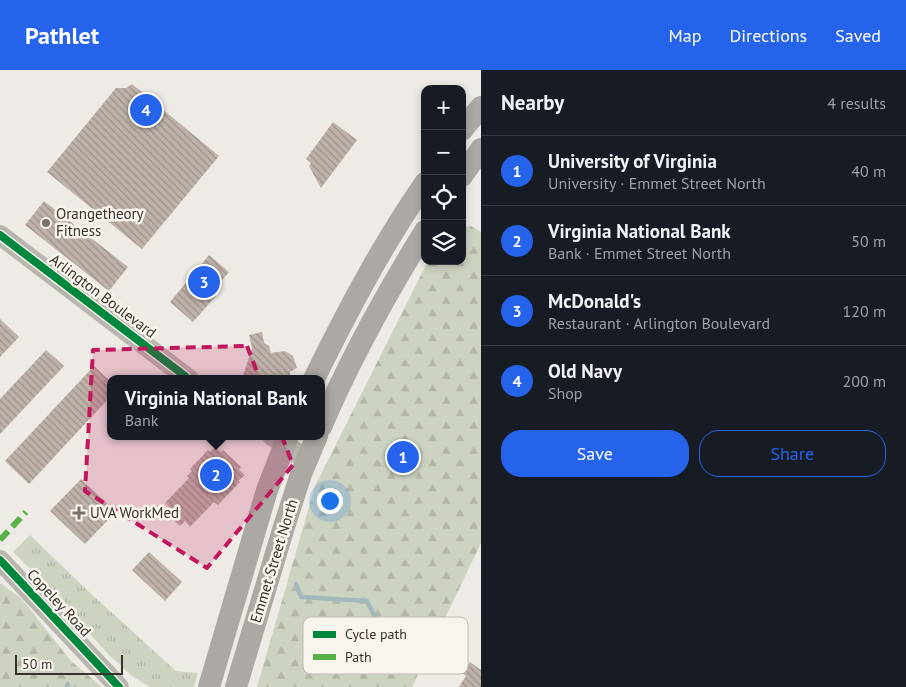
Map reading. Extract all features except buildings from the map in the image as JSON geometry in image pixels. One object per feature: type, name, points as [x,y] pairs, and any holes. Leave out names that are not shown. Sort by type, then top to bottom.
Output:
[{"type":"main road","points":[[466,125],[481,107]]},
{"type":"main road","points":[[463,175],[481,149]]},
{"type":"main road","points":[[316,375],[341,323],[382,250],[421,189]]},
{"type":"main road","points":[[325,418],[368,329],[421,238]]},
{"type":"main road","name":"Emmet Street North","points":[[209,687],[281,440]]},
{"type":"main road","name":"Emmet Street North","points":[[236,687],[283,530],[315,440]]},
{"type":"street","name":"Arlington Boulevard","points":[[0,235],[184,375]]},
{"type":"street","points":[[282,440],[307,460]]},
{"type":"street","name":"Copeley Road","points":[[0,560],[119,687]]},
{"type":"highlighted area","points":[[247,346],[293,465],[207,568],[85,491],[93,350]]},
{"type":"green space","points":[[471,226],[481,232],[481,543],[446,617],[303,617],[303,674],[418,674],[412,687],[257,687],[315,486],[426,265],[466,265],[466,227]]},
{"type":"green space","points":[[30,535],[176,671],[198,673],[194,687],[150,687],[132,676],[107,653],[39,577],[13,552]]},
{"type":"green space","points":[[0,583],[22,599],[71,661],[102,687],[0,687]]},
{"type":"waterway","points":[[296,584],[301,597],[367,601],[375,617]]},
{"type":"marked path","points":[[0,540],[26,512]]},
{"type":"cycle path","points":[[0,235],[184,375]]},
{"type":"cycle path","points":[[0,560],[119,687]]},
{"type":"place","name":"Old Navy","points":[[146,110]]},
{"type":"place","name":"Orangetheory Fitness","points":[[46,223]]},
{"type":"place","name":"McDonald's","points":[[204,282]]},
{"type":"place","name":"University of Virginia","points":[[403,457]]},
{"type":"place","name":"Virginia National Bank","points":[[216,475]]},
{"type":"place","name":"UVA WorkMed","points":[[79,513]]}]
